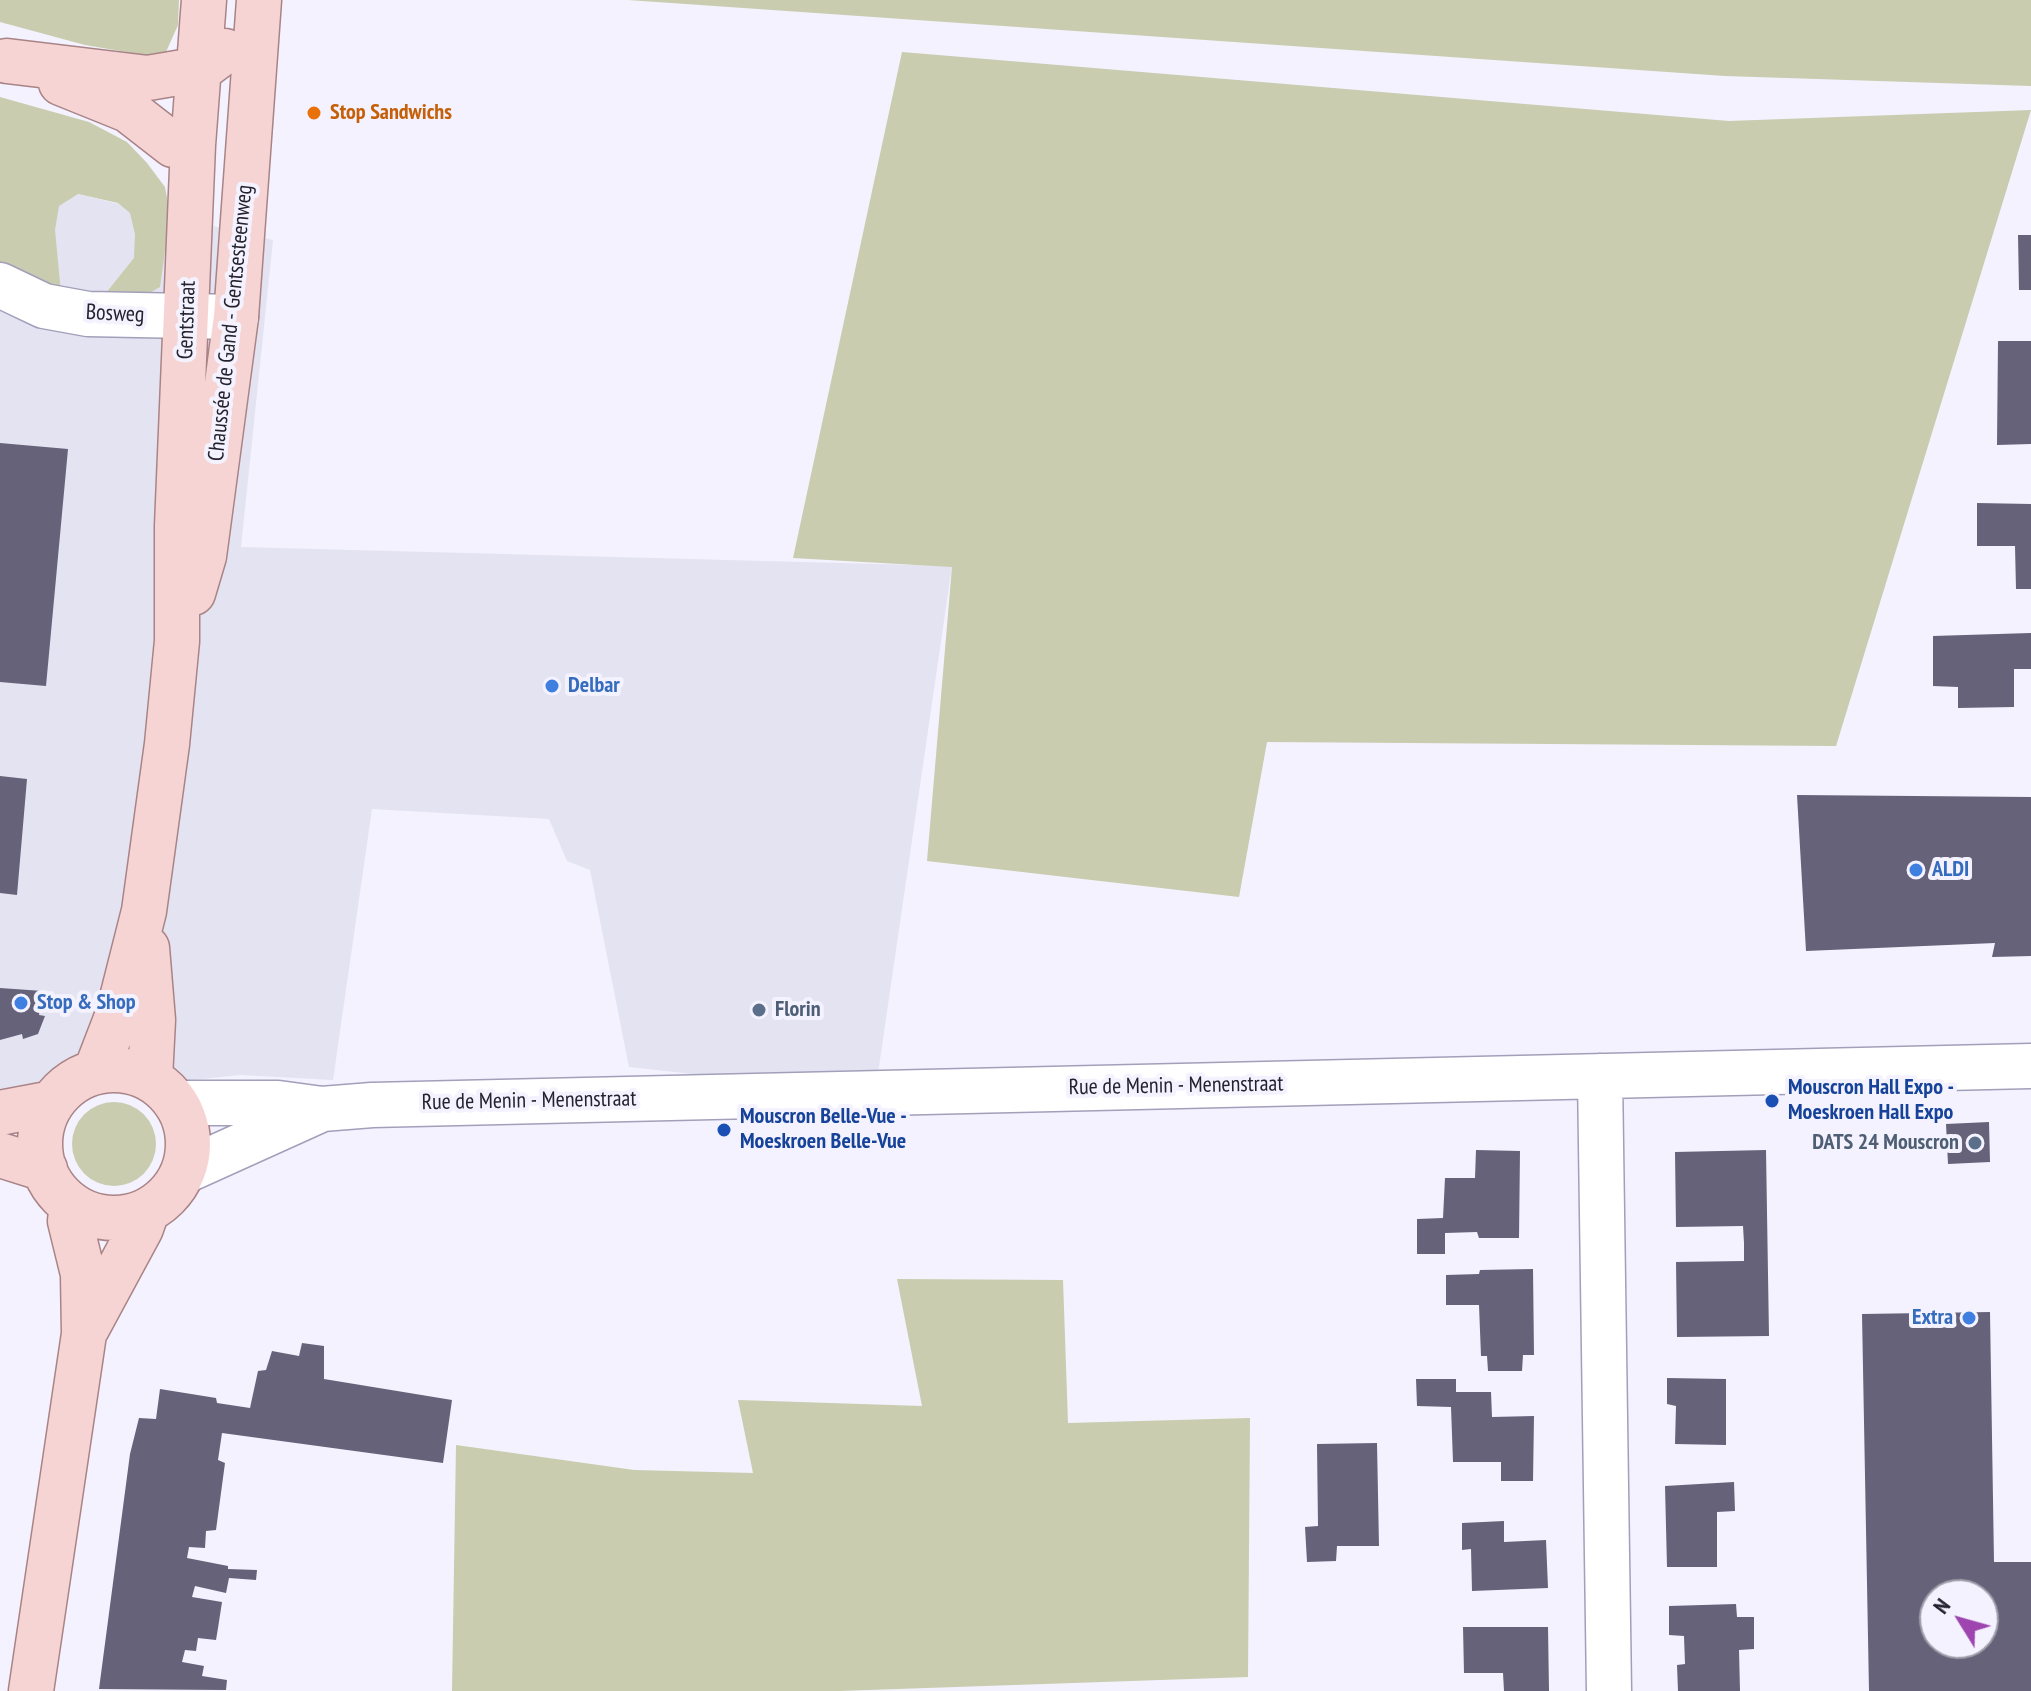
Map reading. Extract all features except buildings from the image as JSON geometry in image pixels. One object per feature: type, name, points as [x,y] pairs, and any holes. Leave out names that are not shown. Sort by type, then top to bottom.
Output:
[{"type":"main road","name":"Gentstraat","points":[[177,641],[177,526],[193,145],[204,0]]},
{"type":"main road","points":[[4,60],[148,78],[201,69],[232,46],[258,4]]},
{"type":"main road","name":"Chaussée de Gand - Gentsesteenweg","points":[[177,641],[204,556],[236,317],[258,4]]},
{"type":"main road","points":[[4,60],[128,110],[173,145],[193,145]]},
{"type":"main road","points":[[96,1071],[118,1014],[144,911],[167,744],[177,641]]},
{"type":"main road","points":[[144,911],[153,1020],[163,1090]]},
{"type":"main road","points":[[96,1071],[131,1071],[163,1090],[186,1121],[188,1143],[185,1171],[165,1197],[147,1211],[108,1216],[72,1205],[51,1184],[39,1150],[42,1126],[52,1103],[79,1079],[96,1071]]},
{"type":"main road","points":[[0,1113],[52,1103]]},
{"type":"main road","points":[[0,1155],[45,1169]]},
{"type":"main road","points":[[31,1691],[84,1334],[83,1274],[70,1221],[72,1205]]},
{"type":"main road","points":[[84,1334],[141,1228],[147,1211]]},
{"type":"street","name":"Bosweg","points":[[0,285],[44,306],[88,314],[236,317]]},
{"type":"street","name":"Rue de Menin - Menenstraat","points":[[163,1090],[322,1109],[372,1105],[2031,1066]]},
{"type":"street","points":[[1600,1076],[1609,1691]]},
{"type":"street","name":"Rue de Menin - Menenstraat","points":[[185,1171],[322,1109]]},
{"type":"shaded area","points":[[0,176],[273,240],[241,547],[952,566],[875,1094],[629,1067],[590,870],[567,861],[549,819],[372,809],[333,1080],[241,1075],[0,1099]]},
{"type":"green space","points":[[0,0],[179,0],[178,25],[166,52],[144,55],[85,45],[0,22]]},
{"type":"green space","points":[[628,0],[2031,0],[2031,86],[1725,76]]},
{"type":"green space","points":[[902,52],[1729,121],[2031,110],[1836,746],[1267,742],[1239,897],[927,861],[952,567],[793,558]]},
{"type":"green space","points":[[0,97],[89,122],[127,142],[147,163],[165,187],[170,214],[160,287],[144,296],[106,293],[134,258],[135,234],[130,213],[118,203],[78,194],[59,206],[55,230],[61,293],[0,268]]},
{"type":"green space","points":[[114,1102],[130,1105],[144,1114],[153,1128],[156,1144],[153,1160],[144,1174],[130,1183],[114,1186],[98,1183],[84,1174],[75,1160],[72,1144],[75,1128],[84,1114],[98,1105]]},
{"type":"green space","points":[[897,1279],[1063,1280],[1068,1423],[1250,1418],[1248,1677],[839,1691],[452,1691],[456,1445],[634,1470],[753,1473],[738,1400],[922,1406]]},
{"type":"place","name":"Stop Sandwichs","points":[[314,113]]},
{"type":"place","name":"Delbar","points":[[552,686]]},
{"type":"place","name":"ALDI","points":[[1916,870]]},
{"type":"place","name":"Stop & Shop","points":[[21,1003]]},
{"type":"place","name":"Florin","points":[[759,1010]]},
{"type":"place","name":"Mouscron Hall Expo - Moeskroen Hall Expo","points":[[1772,1101]]},
{"type":"place","name":"Mouscron Belle-Vue - Moeskroen Belle-Vue","points":[[724,1130]]},
{"type":"place","name":"DATS 24 Mouscron","points":[[1975,1143]]},
{"type":"place","name":"Extra","points":[[1969,1318]]}]
